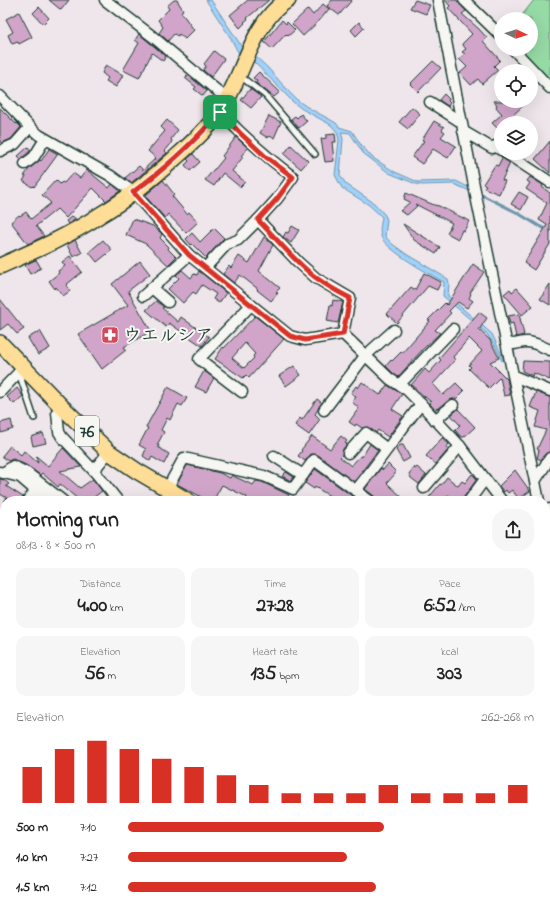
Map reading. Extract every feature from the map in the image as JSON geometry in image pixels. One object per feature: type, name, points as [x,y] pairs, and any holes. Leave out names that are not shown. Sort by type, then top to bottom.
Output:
[{"type":"main road","points":[[0,266],[45,246],[91,221],[156,176],[185,149],[224,106],[248,54],[263,26],[283,3],[288,0]]},
{"type":"main road","name":"76","points":[[0,342],[22,370],[109,452],[179,496]]},
{"type":"street","points":[[105,0],[152,36],[224,106],[240,133],[266,157],[293,177],[277,199],[258,220],[238,240],[227,244],[206,267]]},
{"type":"street","points":[[438,0],[474,187],[538,496]]},
{"type":"street","points":[[464,0],[494,29]]},
{"type":"street","points":[[520,56],[550,88]]},
{"type":"street","points":[[0,96],[30,127],[45,139],[111,176],[133,192],[189,255],[206,267],[290,336],[305,340],[343,334]]},
{"type":"street","points":[[430,102],[492,148],[494,147]]},
{"type":"street","points":[[0,151],[15,144],[30,127]]},
{"type":"street","points":[[25,164],[34,157],[45,139]]},
{"type":"street","points":[[517,160],[550,182]]},
{"type":"street","points":[[258,220],[298,262],[316,278],[350,298],[343,334]]},
{"type":"street","points":[[143,296],[189,255]]},
{"type":"street","points":[[152,288],[168,302]]},
{"type":"street","points":[[242,392],[199,358],[251,305]]},
{"type":"street","points":[[324,410],[365,356],[394,330]]},
{"type":"street","points":[[398,385],[453,330]]},
{"type":"street","points":[[343,334],[390,379],[407,390],[421,404],[460,446],[498,496]]},
{"type":"street","points":[[506,342],[512,345],[526,341],[550,350]]},
{"type":"street","points":[[0,392],[22,370]]},
{"type":"street","points":[[514,376],[550,391]]},
{"type":"street","points":[[356,490],[421,404]]},
{"type":"street","points":[[435,420],[453,405]]},
{"type":"street","points":[[61,406],[57,412],[62,437],[95,472],[112,496]]},
{"type":"street","points":[[348,453],[366,433],[388,449]]},
{"type":"street","points":[[424,488],[460,446]]},
{"type":"street","points":[[95,472],[98,465],[109,452]]},
{"type":"street","points":[[274,456],[303,475]]},
{"type":"street","points":[[167,489],[184,458],[264,476],[293,489],[314,460],[364,496]]},
{"type":"street","points":[[535,481],[550,458]]},
{"type":"street","points":[[2,473],[13,466],[27,473],[57,496]]},
{"type":"street","points":[[2,473],[20,477],[42,496]]},
{"type":"street","points":[[472,496],[484,479]]},
{"type":"street","points":[[32,496],[35,491]]},
{"type":"lane","points":[[239,74],[265,95],[316,154]]},
{"type":"lane","points":[[22,370],[34,418]]},
{"type":"green space","points":[[534,0],[550,0],[550,82],[538,69],[538,64],[534,64],[526,56],[538,56],[538,12],[525,12]]},
{"type":"water","points":[[206,0],[211,0],[244,50],[252,54],[266,66],[301,103],[336,123],[339,127],[352,131],[361,145],[373,158],[395,172],[418,182],[456,181],[472,189],[474,193],[454,184],[416,184],[389,173],[363,153],[350,133],[341,132],[343,139],[340,175],[346,184],[374,203],[385,215],[387,220],[385,236],[391,243],[406,254],[448,279],[448,296],[492,334],[504,360],[502,361],[494,344],[486,333],[443,296],[444,282],[429,274],[390,248],[381,236],[380,227],[382,217],[369,205],[342,188],[335,175],[339,140],[337,132],[331,125],[302,109],[293,102],[253,61],[238,52]]},
{"type":"building","points":[[49,0],[69,0],[61,10]]},
{"type":"building","points":[[174,0],[177,0],[183,10],[181,12],[194,30],[185,39],[179,34],[178,36],[174,34],[168,41],[159,33],[163,27],[158,20],[169,9],[167,6]]},
{"type":"building","points":[[248,0],[269,0],[247,18],[248,19],[240,28],[230,15]]},
{"type":"building","points":[[332,0],[352,0],[339,15],[327,6]]},
{"type":"building","points":[[415,0],[430,5],[426,14],[410,8]]},
{"type":"building","points":[[445,0],[456,0],[458,2],[466,11],[462,14],[487,38],[483,41],[494,53],[494,56],[496,56],[500,60],[494,64],[494,74],[482,84],[478,79],[471,85],[460,73],[467,67],[459,59],[465,54],[462,52],[466,49],[462,44],[472,34],[448,8],[450,6]]},
{"type":"building","points":[[323,4],[329,9],[303,36],[292,24],[308,9],[313,15]]},
{"type":"building","points":[[39,7],[49,18],[43,24],[33,13]]},
{"type":"building","points":[[19,12],[32,37],[19,44],[18,42],[12,44],[8,35],[13,32],[6,19]]},
{"type":"building","points":[[282,20],[286,24],[287,22],[295,30],[288,36],[286,34],[272,49],[264,42]]},
{"type":"building","points":[[359,22],[364,28],[356,36],[351,30]]},
{"type":"building","points":[[139,34],[166,56],[163,61],[152,53],[139,78],[123,70],[139,43],[135,40]]},
{"type":"building","points":[[214,51],[224,59],[211,77],[203,70],[206,66],[204,64]]},
{"type":"building","points":[[433,61],[441,68],[418,92],[410,84]]},
{"type":"building","points":[[106,65],[123,75],[116,87],[106,81],[108,78],[102,73]]},
{"type":"building","points":[[259,72],[280,92],[274,97],[256,83],[257,81],[253,78]]},
{"type":"building","points":[[188,75],[207,91],[203,96],[194,89],[196,87],[185,78]]},
{"type":"building","points":[[250,89],[261,97],[251,108],[241,100]]},
{"type":"building","points":[[444,94],[449,99],[448,101],[450,103],[448,106],[439,100]]},
{"type":"building","points":[[412,107],[420,114],[408,129],[399,122]]},
{"type":"building","points":[[0,108],[21,127],[11,139],[2,143],[0,142]]},
{"type":"building","points":[[497,108],[521,108],[512,116],[500,116],[502,114]]},
{"type":"building","points":[[301,114],[307,121],[299,128],[291,119],[295,116],[297,118]]},
{"type":"building","points":[[269,116],[281,122],[274,138],[269,136],[268,138],[260,133]]},
{"type":"building","points":[[167,120],[178,130],[171,139],[172,141],[170,145],[165,151],[167,153],[131,183],[125,178],[139,166],[143,170],[156,158],[148,151],[165,131],[161,127]]},
{"type":"building","points":[[434,121],[444,127],[442,130],[445,132],[441,137],[456,146],[448,158],[433,149],[422,164],[412,157],[424,141],[422,140]]},
{"type":"building","points":[[335,134],[336,142],[332,142],[334,161],[325,162],[321,139],[326,138],[326,135]]},
{"type":"building","points":[[236,137],[248,148],[232,171],[245,182],[240,187],[223,173],[214,186],[205,180],[224,158],[222,156]]},
{"type":"building","points":[[550,141],[550,173],[536,160],[538,160],[538,155]]},
{"type":"building","points":[[291,145],[308,161],[301,169],[284,154]]},
{"type":"building","points":[[28,147],[31,150],[21,159],[18,156]]},
{"type":"building","points":[[49,149],[58,154],[34,187],[32,187],[23,181],[26,176],[24,176],[29,169],[40,160],[41,161]]},
{"type":"building","points":[[193,154],[200,162],[190,171],[185,165],[189,161],[187,159]]},
{"type":"building","points":[[501,160],[505,160],[510,163],[502,180],[505,181],[499,194],[484,188],[486,185],[483,184],[495,165],[498,166]]},
{"type":"building","points":[[87,170],[109,188],[112,184],[120,191],[106,201],[93,188],[66,218],[57,209],[36,226],[44,236],[28,244],[11,222],[19,215],[20,216],[26,212],[31,219],[51,203],[42,195],[56,180],[60,184],[62,182],[64,183],[73,173],[80,178]]},
{"type":"building","points":[[530,177],[543,185],[542,187],[550,193],[550,244],[534,270],[524,263],[547,225],[539,220],[547,203],[526,189],[530,183],[527,181]]},
{"type":"building","points":[[163,180],[174,194],[172,196],[187,214],[189,212],[198,222],[186,233],[168,214],[165,218],[146,197],[146,195]]},
{"type":"building","points":[[519,192],[528,197],[521,210],[511,204]]},
{"type":"building","points":[[406,193],[439,206],[469,221],[464,231],[462,230],[458,239],[447,233],[452,223],[415,204],[417,206],[407,215],[400,211],[410,202],[404,199]]},
{"type":"building","points":[[72,216],[76,219],[68,224],[66,221]]},
{"type":"building","points":[[133,219],[153,226],[162,234],[160,238],[176,257],[168,265],[146,244],[126,235]]},
{"type":"building","points":[[403,224],[440,247],[436,254],[414,240]]},
{"type":"building","points":[[292,226],[299,230],[291,243],[283,237],[286,232],[288,233]]},
{"type":"building","points":[[214,228],[224,238],[206,258],[186,239],[192,233],[200,242]]},
{"type":"building","points":[[264,237],[273,245],[259,271],[280,288],[276,292],[278,293],[271,301],[240,275],[234,283],[223,274],[229,266],[231,268],[239,256],[249,263]]},
{"type":"building","points":[[75,240],[82,253],[73,257],[67,245]]},
{"type":"building","points":[[103,240],[112,250],[97,262],[89,252]]},
{"type":"building","points":[[70,256],[82,272],[66,285],[70,291],[63,296],[49,281],[65,266],[62,262]]},
{"type":"building","points":[[35,260],[41,268],[30,274],[25,265]]},
{"type":"building","points":[[140,261],[150,274],[128,291],[151,331],[124,347],[126,350],[102,369],[78,334],[128,305],[112,284]]},
{"type":"building","points":[[473,264],[484,272],[470,293],[469,298],[473,301],[467,308],[458,302],[449,311],[451,313],[435,330],[440,333],[423,349],[398,377],[386,366],[391,360],[392,361],[402,351],[403,352],[430,321],[428,320],[445,303],[447,305]]},
{"type":"building","points":[[182,270],[191,278],[194,274],[197,275],[199,271],[226,293],[219,303],[213,299],[216,294],[202,285],[196,294],[193,292],[183,303],[168,289],[179,278],[176,275]]},
{"type":"building","points":[[424,273],[441,282],[437,290],[428,286],[397,323],[387,314],[411,287],[415,290]]},
{"type":"building","points":[[550,284],[550,305],[540,299]]},
{"type":"building","points":[[517,288],[533,306],[522,315],[504,294],[510,289],[512,292]]},
{"type":"building","points":[[0,299],[24,329],[17,334],[8,324],[0,330]]},
{"type":"building","points":[[333,300],[343,302],[338,323],[327,321],[330,305],[332,306]]},
{"type":"building","points":[[156,301],[178,322],[181,317],[209,337],[202,346],[169,323],[166,327],[146,310]]},
{"type":"building","points":[[479,312],[487,318],[479,330],[490,340],[499,358],[490,362],[507,379],[510,395],[504,396],[500,377],[489,388],[469,369],[471,367],[469,365],[482,351],[469,338],[453,357],[455,360],[433,384],[443,395],[456,383],[464,391],[456,399],[449,400],[435,410],[429,403],[431,402],[411,385],[425,369],[429,373],[441,360],[439,358]]},
{"type":"building","points":[[519,314],[524,335],[516,337],[513,323],[510,324],[508,316]]},
{"type":"building","points":[[255,316],[284,339],[249,378],[246,375],[243,378],[215,359],[223,347],[224,348]],"holes":[[[245,343],[255,354],[253,356],[254,358],[244,368],[232,358]]]},
{"type":"building","points":[[40,331],[50,348],[38,355],[28,338]]},
{"type":"building","points":[[523,361],[550,362],[550,380],[533,373],[533,376],[522,371]]},
{"type":"building","points":[[294,366],[301,375],[286,386],[279,376]]},
{"type":"building","points":[[204,371],[214,378],[206,392],[195,387]]},
{"type":"building","points":[[362,382],[380,395],[387,385],[402,394],[392,409],[403,416],[388,437],[378,430],[376,433],[367,427],[362,428],[349,422],[359,408],[352,402],[356,397],[351,393],[356,386],[358,388]]},
{"type":"building","points":[[168,387],[187,398],[182,406],[178,404],[170,420],[167,418],[161,430],[164,432],[157,445],[169,454],[164,464],[152,457],[150,461],[143,456],[146,449],[139,445],[148,428],[146,427]]},
{"type":"building","points":[[17,388],[23,396],[14,404],[7,397]]},
{"type":"building","points":[[536,392],[550,397],[550,451],[545,454],[541,460],[537,458],[539,450],[537,449],[546,430],[535,427],[540,411],[530,407]]},
{"type":"building","points":[[317,399],[322,403],[315,414],[320,419],[309,435],[295,425],[300,418],[302,420]]},
{"type":"building","points":[[458,409],[475,427],[464,437],[461,437],[455,430],[460,425],[451,415]]},
{"type":"building","points":[[11,420],[13,429],[1,433],[0,423]]},
{"type":"building","points":[[43,433],[46,443],[33,446],[31,437]]},
{"type":"building","points":[[312,436],[330,449],[341,436],[347,441],[345,443],[347,444],[340,457],[351,466],[360,456],[362,457],[370,444],[378,450],[354,482],[318,455],[311,454],[305,461],[298,456]]},
{"type":"building","points":[[442,438],[449,444],[446,448],[448,450],[436,464],[426,456]]},
{"type":"building","points":[[400,445],[403,445],[410,458],[403,462],[396,450]]},
{"type":"building","points":[[10,446],[21,455],[24,451],[38,463],[36,456],[48,466],[63,448],[81,467],[60,471],[80,488],[93,479],[102,491],[96,496],[74,496],[60,484],[58,487],[42,473],[40,475],[26,465],[13,459],[8,461],[2,456]]},
{"type":"building","points":[[388,464],[395,471],[395,474],[387,483],[401,496],[374,496],[365,489],[381,468],[383,470]]},
{"type":"building","points":[[187,465],[220,473],[230,478],[232,475],[253,485],[256,481],[262,482],[289,495],[245,496],[222,485],[216,496],[200,496],[177,484]]},
{"type":"building","points":[[414,467],[415,469],[417,467],[426,475],[419,484],[411,478],[409,474]]},
{"type":"building","points":[[315,469],[352,496],[330,496],[305,483]]},
{"type":"building","points":[[515,470],[530,491],[523,496],[517,496],[512,490],[508,493],[506,490],[504,492],[499,486]]},
{"type":"building","points":[[286,472],[294,477],[291,481],[282,476]]},
{"type":"building","points":[[472,474],[477,479],[465,496],[430,496],[447,477],[458,486],[462,481],[465,483]]},
{"type":"building","points":[[0,479],[9,484],[6,486],[21,496],[4,496],[0,494]]},
{"type":"waterway","points":[[478,193],[550,231]]},
{"type":"place","name":"ウエルシア","points":[[110,335]]},
{"type":"route","points":[[220,112],[266,157],[293,177],[277,199],[258,220],[298,262],[316,278],[350,298],[343,334],[305,340],[290,336],[206,267],[189,255],[133,192],[156,176],[185,149],[220,112]]}]
